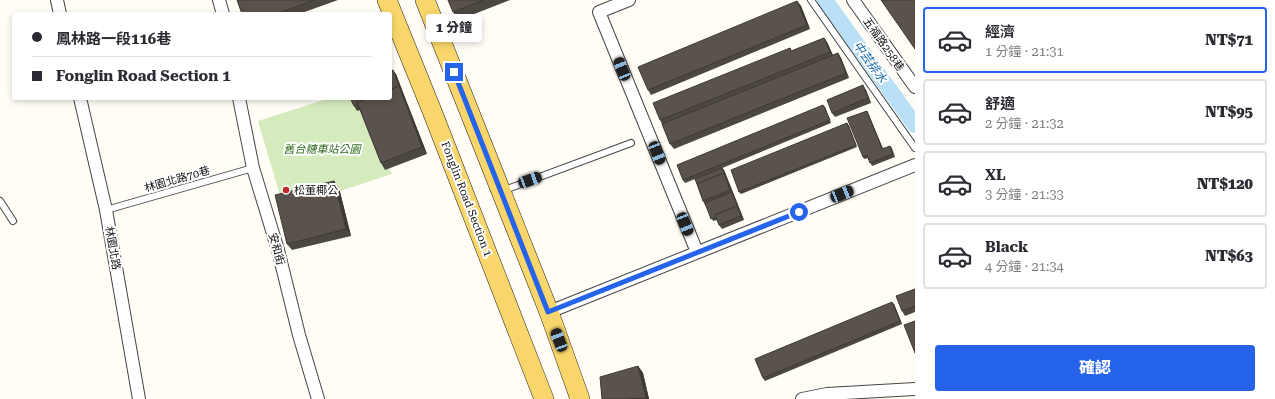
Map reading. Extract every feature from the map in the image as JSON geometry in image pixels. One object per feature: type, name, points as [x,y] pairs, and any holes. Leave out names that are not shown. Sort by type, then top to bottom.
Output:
[{"type":"main road","name":"Fonglin Road Section 1","points":[[387,0],[392,12]]},
{"type":"main road","points":[[425,0],[548,312],[580,399]]},
{"type":"main road","name":"Fonglin Road Section 1","points":[[392,12],[435,118],[544,399]]},
{"type":"street","points":[[57,0],[60,12]]},
{"type":"street","points":[[219,0],[222,12]]},
{"type":"street","points":[[628,0],[599,12],[697,252]]},
{"type":"street","name":"五福路258巷","points":[[853,0],[915,87]]},
{"type":"street","name":"林園北路","points":[[80,100],[106,210],[139,399]]},
{"type":"street","name":"安和街","points":[[239,100],[254,168],[278,250],[299,335],[318,399]]},
{"type":"street","points":[[548,312],[915,165]]},
{"type":"street","points":[[802,399],[827,394],[915,389]]},
{"type":"lane","points":[[811,0],[915,148]]},
{"type":"lane","points":[[500,191],[631,143]]},
{"type":"lane","name":"林園北路70巷","points":[[106,210],[254,168]]},
{"type":"lane","points":[[0,201],[13,221]]},
{"type":"green space","name":"舊台糖車站公園","points":[[324,100],[360,100],[392,174],[284,209],[258,121]]},
{"type":"building","points":[[237,0],[315,0],[282,12],[241,12]]},
{"type":"building","points":[[448,0],[483,0],[453,12]]},
{"type":"building","points":[[881,0],[915,0],[915,49]]},
{"type":"building","points":[[797,1],[807,25],[648,90],[638,67]]},
{"type":"building","points":[[824,38],[830,52],[660,120],[653,103],[790,48],[791,51]]},
{"type":"building","points":[[838,53],[846,73],[670,144],[662,124]]},
{"type":"building","points":[[392,70],[400,88],[399,86],[392,89]]},
{"type":"building","points":[[863,85],[868,98],[832,113],[827,100]]},
{"type":"building","points":[[399,86],[422,147],[381,163],[357,102],[362,100],[392,100],[392,89]]},
{"type":"building","points":[[351,100],[362,100],[357,102],[358,105],[354,106]]},
{"type":"building","points":[[823,105],[830,120],[683,180],[677,165]]},
{"type":"building","points":[[867,111],[882,149],[890,146],[893,154],[870,163],[867,155],[863,157],[847,118]]},
{"type":"building","points":[[847,123],[856,145],[739,192],[731,170]]},
{"type":"building","points":[[722,168],[724,173],[697,184],[695,179]]},
{"type":"building","points":[[724,173],[730,190],[703,201],[697,184]]},
{"type":"building","points":[[334,181],[346,229],[287,244],[275,195]]},
{"type":"building","points":[[732,192],[738,208],[737,206],[715,215],[716,217],[711,219],[705,203]]},
{"type":"building","points":[[737,206],[741,216],[719,225],[715,215]]},
{"type":"building","points":[[915,289],[915,306],[902,311],[896,296]]},
{"type":"building","points":[[892,302],[900,321],[763,378],[755,359]]},
{"type":"building","points":[[915,321],[915,353],[904,325]]},
{"type":"building","points":[[638,366],[646,398],[602,399],[600,377]]},
{"type":"waterway","name":"中芸排水","points":[[825,0],[915,125]]},
{"type":"place","name":"松董椰公","points":[[286,190]]},
{"type":"route","points":[[454,72],[548,312],[799,212]]}]
